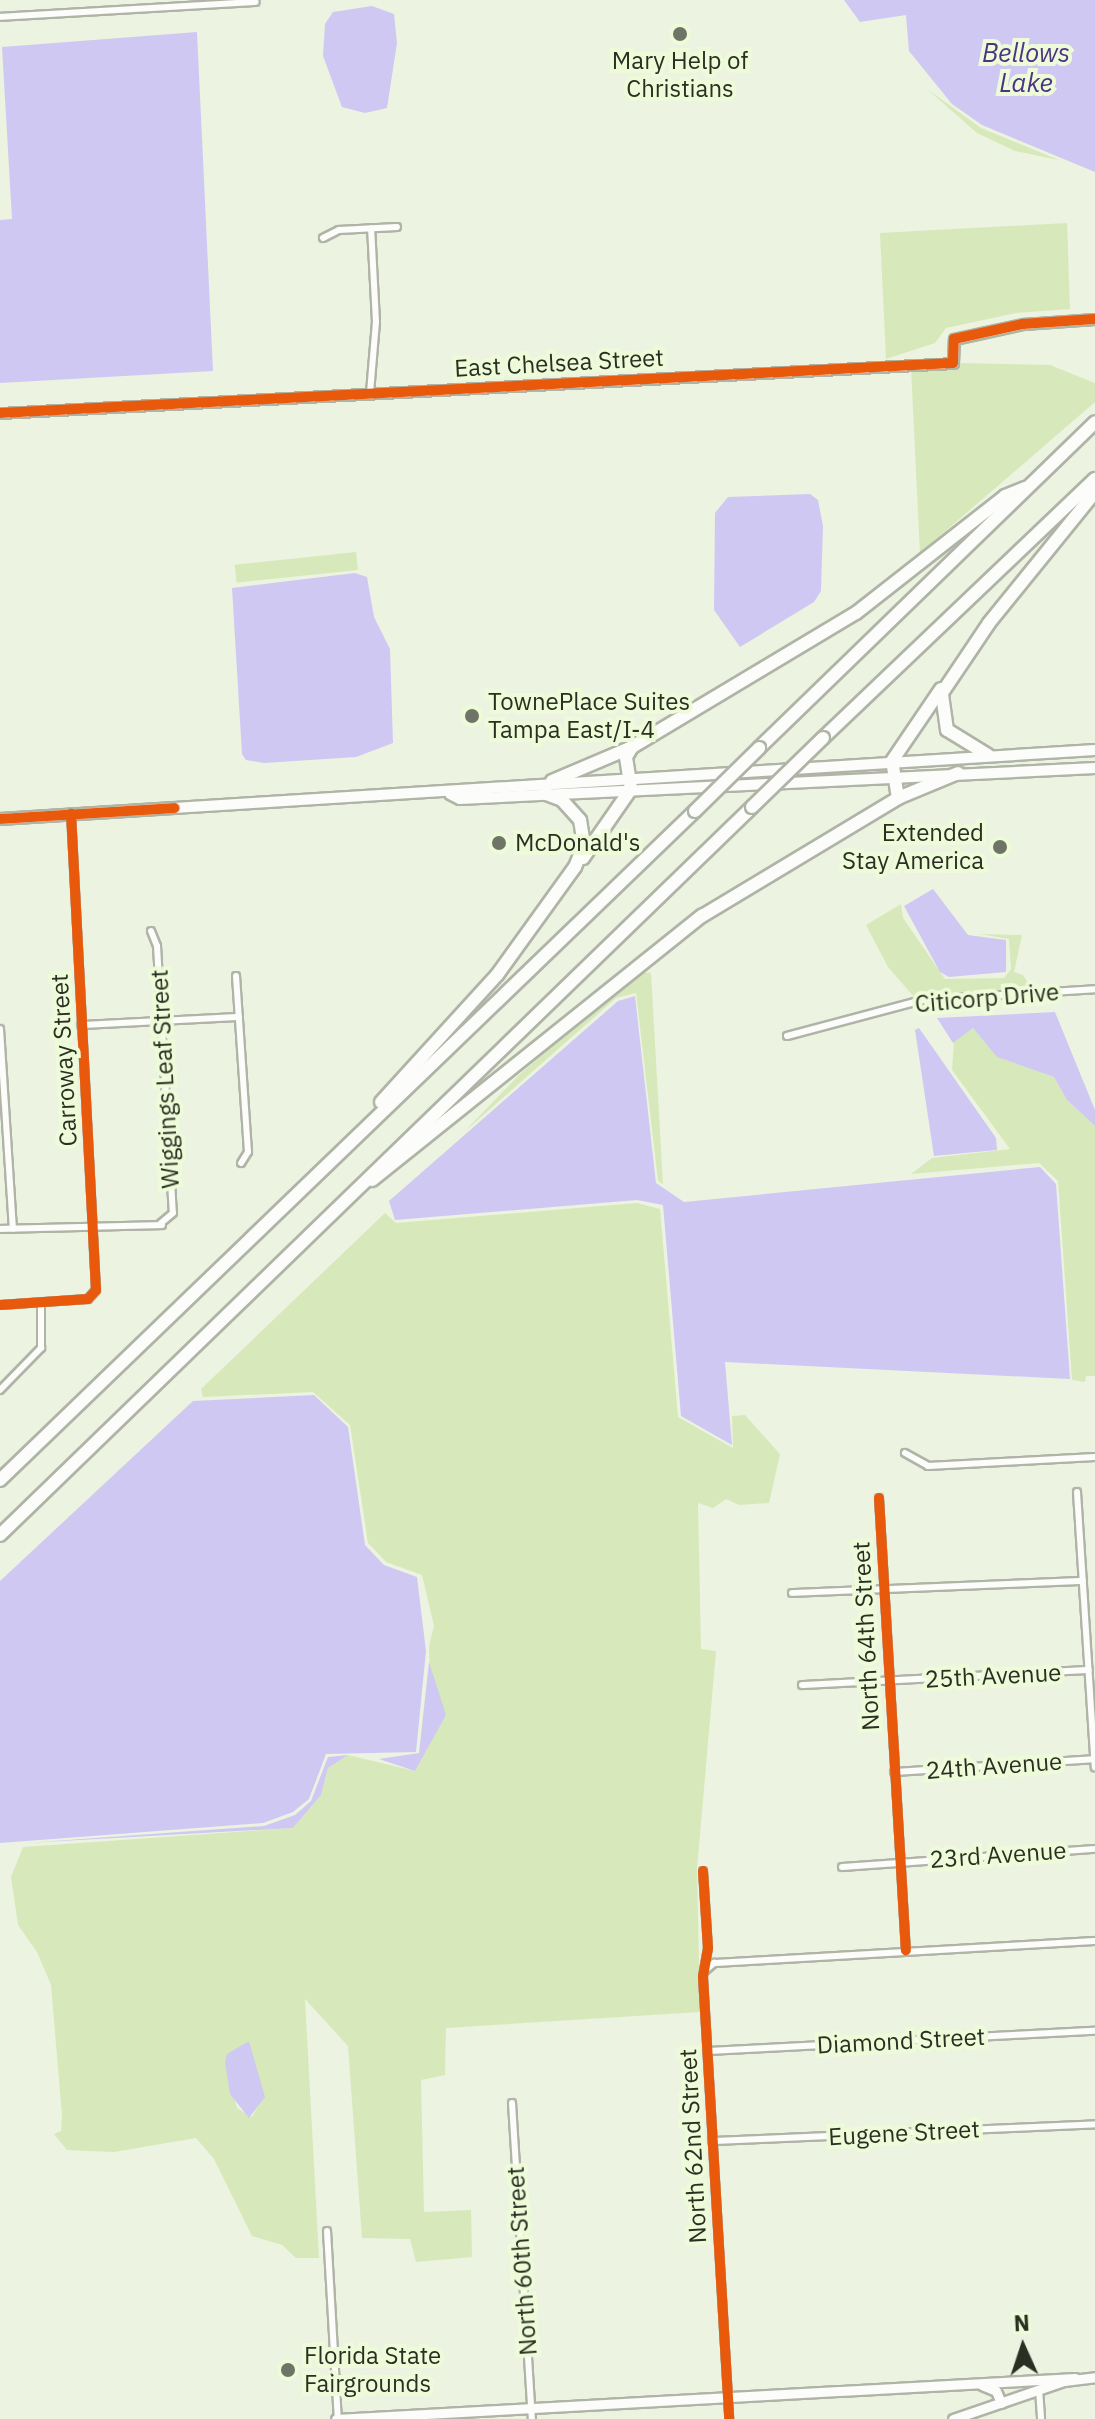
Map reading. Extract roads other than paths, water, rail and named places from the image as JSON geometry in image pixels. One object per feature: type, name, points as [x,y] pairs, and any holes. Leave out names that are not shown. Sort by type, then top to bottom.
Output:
[{"type":"highway","points":[[0,1480],[1095,422]]},
{"type":"highway","points":[[0,1535],[1095,479]]},
{"type":"highway","points":[[552,904],[580,856],[584,829],[573,808],[549,787],[632,747],[875,600],[1005,496],[1025,488]]},
{"type":"highway","points":[[898,798],[893,768],[949,679],[1095,492]]},
{"type":"highway","points":[[949,679],[942,693],[947,730],[988,755]]},
{"type":"highway","points":[[300,1190],[497,975],[552,904],[631,783],[626,757],[632,747]]},
{"type":"highway","points":[[359,1187],[386,1172],[702,916],[898,798],[958,773]]},
{"type":"main road","points":[[0,819],[450,794],[460,799],[549,787],[893,768],[988,755],[1095,750]]},
{"type":"main road","points":[[893,768],[958,773],[1095,768]]},
{"type":"street","points":[[0,17],[256,2]]},
{"type":"street","points":[[323,238],[339,230],[397,227]]},
{"type":"street","points":[[370,393],[376,322],[371,228]]},
{"type":"street","name":"East Chelsea Street","points":[[0,413],[953,363],[954,339],[1023,324],[1095,319]]},
{"type":"street","name":"Carroway Street","points":[[41,1303],[88,1299],[96,1290],[71,814]]},
{"type":"street","name":"Wiggings Leaf Street","points":[[94,1225],[161,1224],[173,1213],[157,946],[151,931]]},
{"type":"street","points":[[236,976],[248,1152],[241,1163]]},
{"type":"street","name":"Citicorp Drive","points":[[787,1036],[922,1000],[1095,989]]},
{"type":"street","points":[[81,1025],[239,1017]]},
{"type":"street","points":[[0,1029],[13,1229]]},
{"type":"street","points":[[0,1229],[94,1225]]},
{"type":"street","points":[[0,1305],[41,1303],[41,1348],[0,1390]]},
{"type":"street","points":[[905,1453],[928,1466],[1095,1457]]},
{"type":"street","points":[[1077,1492],[1095,1767]]},
{"type":"street","name":"North 64th Street","points":[[879,1498],[906,1950]]},
{"type":"street","points":[[792,1593],[1083,1581]]},
{"type":"street","name":"25th Avenue","points":[[802,1685],[1089,1670]]},
{"type":"street","name":"24th Avenue","points":[[894,1772],[1094,1759]]},
{"type":"street","name":"23rd Avenue","points":[[842,1867],[1095,1849]]},
{"type":"street","name":"North 62nd Street","points":[[703,1871],[707,2051],[729,2419]]},
{"type":"street","points":[[706,1970],[714,1963],[1095,1941]]},
{"type":"street","name":"Diamond Street","points":[[707,2051],[1095,2031]]},
{"type":"street","name":"North 60th Street","points":[[512,2103],[532,2414]]},
{"type":"street","name":"Eugene Street","points":[[712,2141],[1095,2124]]},
{"type":"street","points":[[327,2231],[337,2419],[532,2414],[728,2398],[1095,2377]]},
{"type":"street","points":[[953,2419],[979,2415],[1001,2403],[1075,2378]]},
{"type":"street","points":[[1024,2380],[1039,2389]]},
{"type":"street","points":[[976,2384],[992,2388],[1001,2403]]},
{"type":"street","points":[[1039,2389],[1041,2419]]},
{"type":"water","name":"Bellows Lake","points":[[844,0],[1095,0],[1095,172],[982,125],[952,104],[909,51],[906,15],[860,22]]},
{"type":"water","points":[[372,6],[394,14],[397,43],[387,108],[365,113],[342,107],[323,56],[325,24],[333,12]]},
{"type":"water","points":[[197,32],[213,371],[0,383],[0,220],[12,219],[2,47]]},
{"type":"water","points":[[810,494],[818,500],[823,526],[821,591],[814,602],[740,647],[714,610],[715,513],[728,497]]},
{"type":"water","points":[[355,573],[367,577],[374,617],[390,649],[393,743],[356,757],[264,763],[246,760],[242,754],[232,588]]},
{"type":"water","points":[[933,889],[968,935],[1006,940],[1006,972],[949,977],[940,972],[904,906]]},
{"type":"water","points":[[635,996],[656,1183],[684,1202],[1040,1167],[1056,1184],[1070,1379],[725,1362],[732,1445],[681,1416],[663,1205],[637,1200],[395,1220],[389,1201],[618,1001]]},
{"type":"water","points":[[1055,1012],[1095,1110],[1095,1126],[1067,1100],[1054,1077],[997,1057],[973,1028],[953,1043],[937,1018]]},
{"type":"water","points":[[919,1028],[996,1138],[997,1150],[934,1156],[915,1030]]},
{"type":"water","points":[[314,1395],[348,1427],[365,1545],[384,1565],[417,1577],[426,1651],[416,1752],[326,1754],[309,1799],[293,1812],[263,1823],[0,1843],[0,1581],[193,1401]]},
{"type":"water","points":[[429,1662],[446,1715],[415,1771],[379,1759],[419,1753]]},
{"type":"water","points":[[348,1755],[328,1768],[321,1795],[293,1828],[26,1843],[264,1826],[295,1815],[311,1801],[328,1757]]},
{"type":"water","points":[[249,2041],[265,2097],[249,2118],[230,2094],[225,2062],[227,2054]]},
{"type":"place","name":"Mary Help of Christians","points":[[680,34]]},
{"type":"place","name":"TownePlace Suites Tampa East/I-4","points":[[472,716]]},
{"type":"place","name":"McDonald's","points":[[499,843]]},
{"type":"place","name":"Extended Stay America","points":[[1000,847]]},
{"type":"place","name":"Florida State Fairgrounds","points":[[288,2370]]}]
